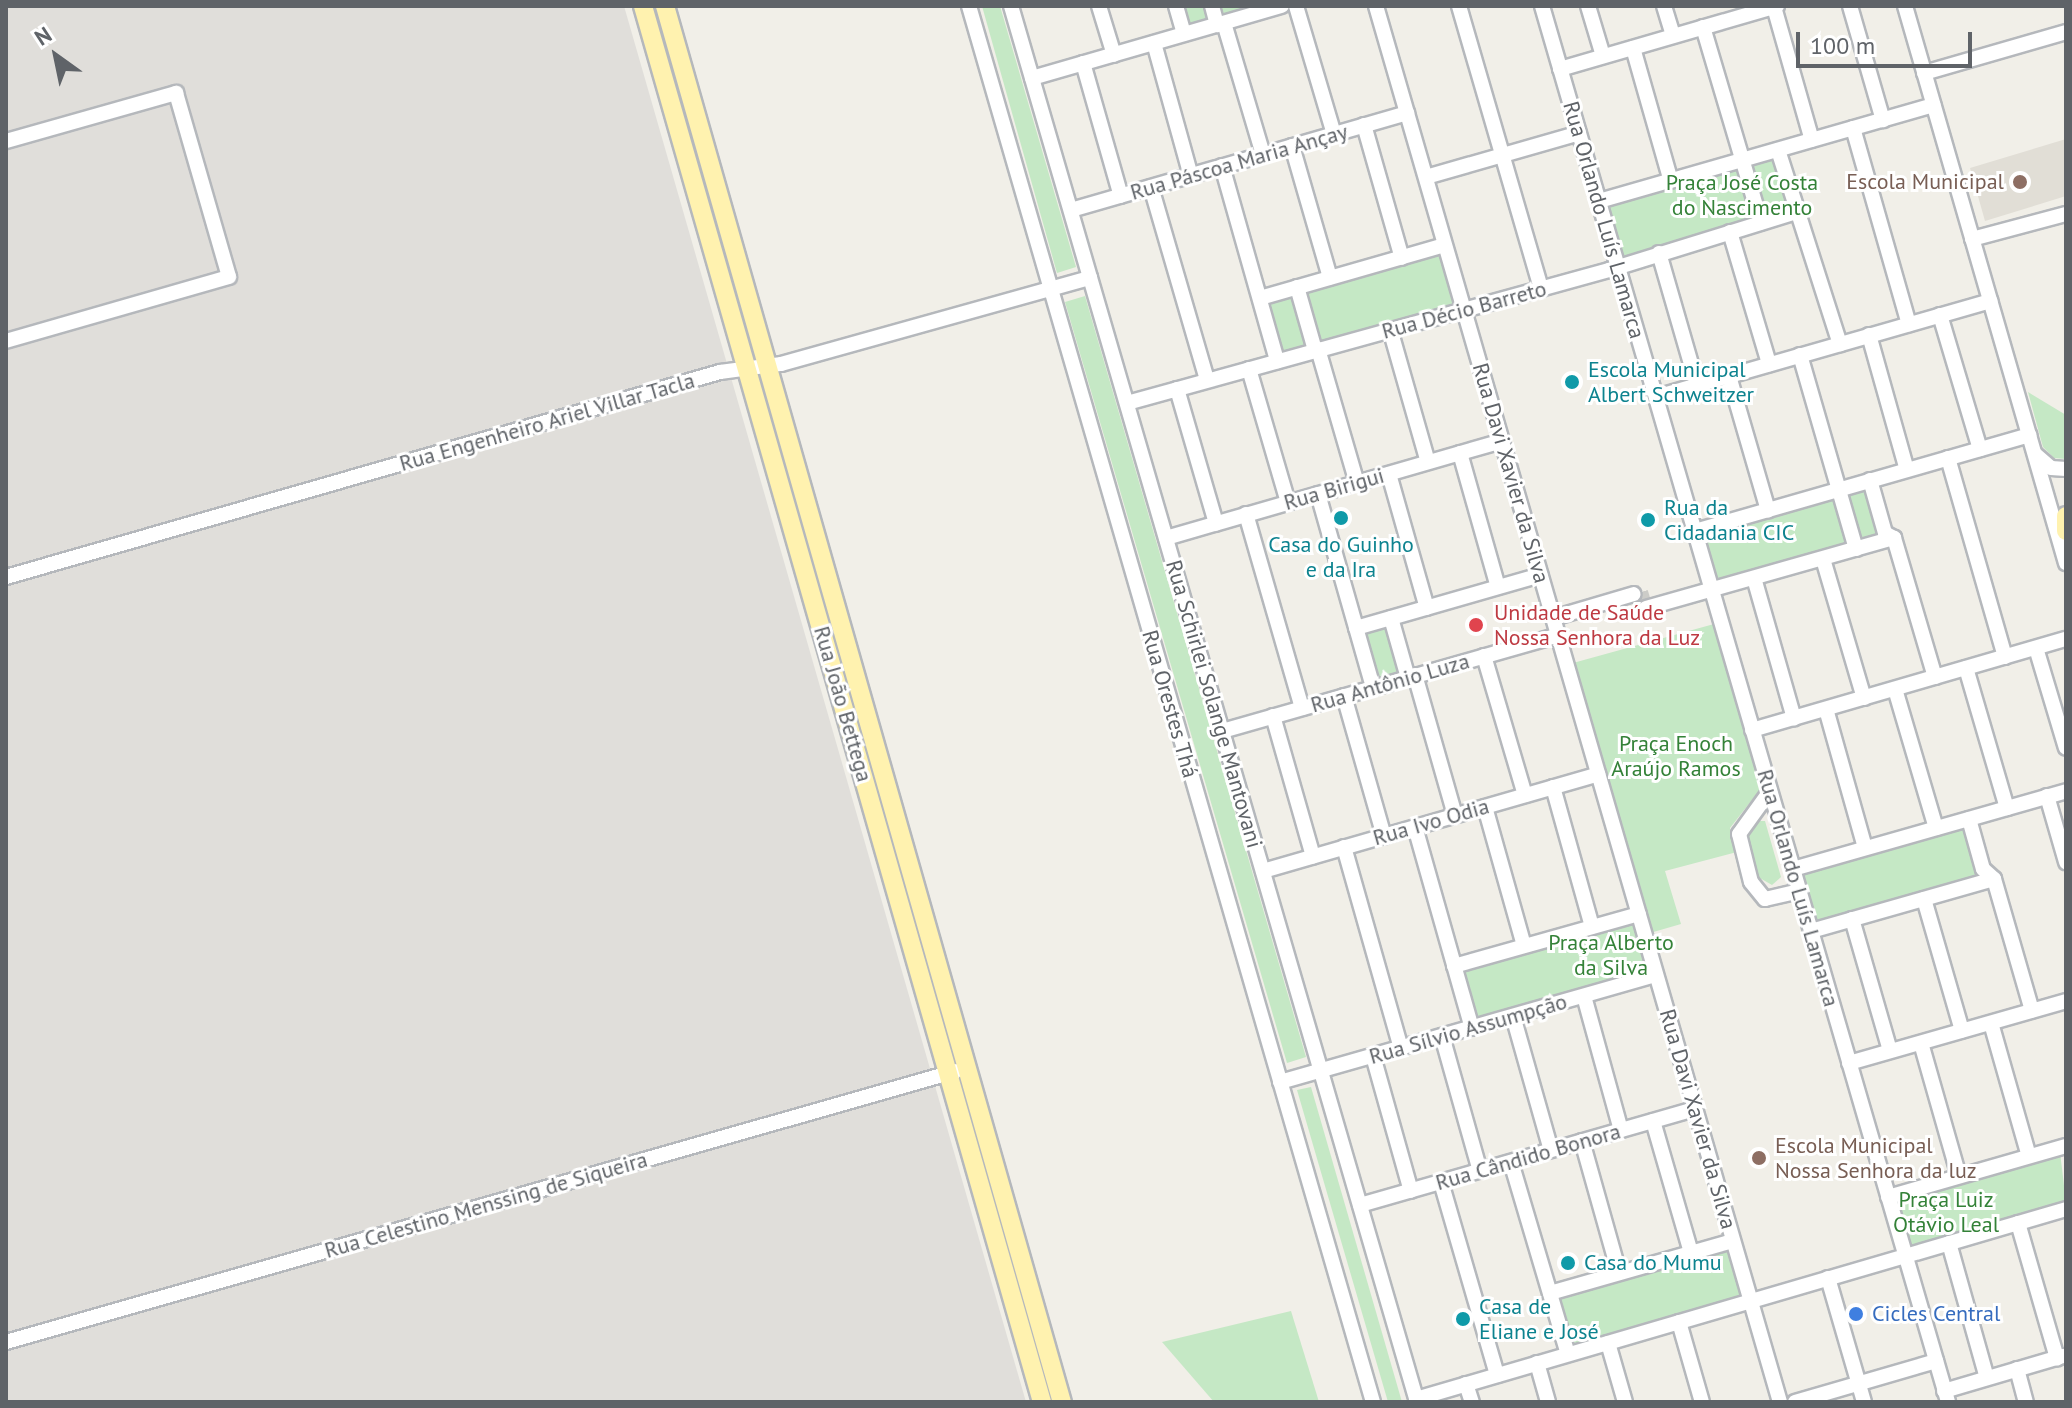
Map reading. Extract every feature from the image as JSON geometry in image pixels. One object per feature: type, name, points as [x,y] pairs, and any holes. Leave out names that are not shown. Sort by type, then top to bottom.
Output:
[{"type":"main road","name":"Rua João Bettega","points":[[643,6],[1042,1402]]},
{"type":"main road","name":"Rua João Bettega","points":[[665,6],[1062,1402]]},
{"type":"main road","points":[[2066,516],[2066,531]]},
{"type":"main road","points":[[849,725],[868,721]]},
{"type":"street","name":"Rua Orestes Thá","points":[[969,6],[1373,1402]]},
{"type":"street","name":"Rua Schirlei Solange Mantovani","points":[[1011,6],[1417,1400]]},
{"type":"street","points":[[1099,6],[1114,55]]},
{"type":"street","points":[[1176,6],[1184,34]]},
{"type":"street","points":[[1212,6],[1263,155]]},
{"type":"street","points":[[1032,78],[1282,6]]},
{"type":"street","points":[[1296,6],[1334,134]]},
{"type":"street","name":"Rua Davi Xavier da Silva","points":[[1376,6],[1780,1402]]},
{"type":"street","points":[[1459,6],[1541,289]]},
{"type":"street","name":"Rua Orlando Luís Lamarca","points":[[1542,6],[1946,1396]]},
{"type":"street","points":[[1588,6],[1603,56]]},
{"type":"street","points":[[1664,6],[1673,36]]},
{"type":"street","points":[[1560,69],[1703,27],[1741,11],[1776,6],[1812,140]]},
{"type":"street","points":[[1850,6],[1883,120]]},
{"type":"street","points":[[1905,6],[2066,563]]},
{"type":"street","points":[[1703,27],[1761,223]]},
{"type":"street","points":[[1924,73],[2066,32]]},
{"type":"street","points":[[1154,43],[1191,176]]},
{"type":"street","points":[[1633,48],[1671,181]]},
{"type":"street","points":[[1083,63],[1121,196]]},
{"type":"street","points":[[6,141],[176,93],[229,277],[6,341]]},
{"type":"street","points":[[1599,201],[1933,105]]},
{"type":"street","name":"Rua Páscoa Maria Ançay","points":[[1071,210],[1407,113]]},
{"type":"street","points":[[1364,125],[1402,258]]},
{"type":"street","points":[[1853,128],[1909,324]]},
{"type":"street","points":[[1426,177],[1579,133]]},
{"type":"street","points":[[1292,146],[1330,278]]},
{"type":"street","points":[[1778,150],[1840,344]]},
{"type":"street","points":[[1222,166],[1277,361]]},
{"type":"street","points":[[1151,187],[1207,380]]},
{"type":"street","name":"Rua Décio Barreto","points":[[1127,403],[1541,289],[1800,211]]},
{"type":"street","points":[[1972,239],[2066,214]]},
{"type":"street","points":[[1730,232],[1769,364]]},
{"type":"street","points":[[1260,298],[1445,245]]},
{"type":"street","points":[[1659,253],[1697,385]]},
{"type":"street","name":"Rua Engenheiro Ariel Villar Tacla","points":[[6,577],[746,366],[768,367],[1090,278]]},
{"type":"street","points":[[1297,287],[1357,483]]},
{"type":"street","points":[[1656,397],[1990,301]]},
{"type":"street","points":[[1940,315],[1980,449]]},
{"type":"street","points":[[1390,329],[1428,462]]},
{"type":"street","points":[[1869,335],[1907,470]]},
{"type":"street","points":[[1800,355],[1856,549]]},
{"type":"street","points":[[1249,369],[1288,502]]},
{"type":"street","points":[[1729,376],[1768,510]]},
{"type":"street","points":[[1177,389],[1216,523]]},
{"type":"street","points":[[1695,531],[2029,435]]},
{"type":"street","name":"Rua Birigui","points":[[1166,538],[1502,441]]},
{"type":"street","points":[[1460,453],[1498,587]]},
{"type":"street","points":[[2034,454],[2051,468],[2066,469]]},
{"type":"street","points":[[1948,458],[2005,657]]},
{"type":"street","points":[[1389,474],[1427,608]]},
{"type":"street","points":[[1870,480],[1885,533],[1894,538],[1935,677]]},
{"type":"street","points":[[1318,494],[1373,687]]},
{"type":"street","points":[[1246,514],[1302,708]]},
{"type":"street","points":[[1646,608],[1894,538]]},
{"type":"street","points":[[1823,559],[1864,698]]},
{"type":"street","points":[[1356,628],[1541,575]]},
{"type":"street","points":[[1754,578],[1794,718]]},
{"type":"street","points":[[1553,618],[1634,594]]},
{"type":"street","points":[[1391,618],[1455,815]]},
{"type":"street","name":"Rua Antônio Luza","points":[[1222,731],[1558,635]]},
{"type":"street","points":[[1752,730],[2066,639]]},
{"type":"street","points":[[2036,648],[2066,748]]},
{"type":"street","points":[[1484,656],[1525,795]]},
{"type":"street","points":[[1966,668],[2007,808]]},
{"type":"street","points":[[1895,689],[1936,828]]},
{"type":"street","points":[[1344,696],[1384,836]]},
{"type":"street","points":[[1826,709],[1865,848]]},
{"type":"street","points":[[1273,716],[1313,856]]},
{"type":"street","name":"Rua Ivo Odia","points":[[1263,871],[1598,774]]},
{"type":"street","points":[[1553,787],[1592,927]]},
{"type":"street","points":[[1770,791],[1739,834],[1748,871],[1755,890],[1765,899],[1799,891]]},
{"type":"street","points":[[1793,869],[2066,791]]},
{"type":"street","points":[[2047,796],[2066,862]]},
{"type":"street","points":[[1485,807],[1524,946]]},
{"type":"street","points":[[1969,819],[1983,869],[1994,879],[2032,1011]]},
{"type":"street","points":[[1415,827],[1472,1028]]},
{"type":"street","points":[[1344,847],[1401,1048]]},
{"type":"street","points":[[1811,931],[1994,879]]},
{"type":"street","points":[[1924,899],[1962,1031]]},
{"type":"street","points":[[1454,966],[1639,914]]},
{"type":"street","points":[[1852,919],[1890,1051]]},
{"type":"street","name":"Rua Sílvio Assumpção","points":[[1280,1082],[1656,975]]},
{"type":"street","points":[[1584,996],[1621,1130]]},
{"type":"street","points":[[1849,1063],[2032,1011],[2065,1005]]},
{"type":"street","points":[[1513,1016],[1551,1150]]},
{"type":"street","points":[[1991,1023],[2029,1156]]},
{"type":"street","points":[[1442,1036],[1480,1171]]},
{"type":"street","points":[[1921,1043],[1959,1176]]},
{"type":"street","points":[[1373,1056],[1411,1191]]},
{"type":"street","name":"Rua Celestino Menssing de Siqueira","points":[[6,1342],[967,1067]]},
{"type":"street","name":"Rua Cândido Bonora","points":[[1360,1205],[1695,1109]]},
{"type":"street","points":[[1653,1121],[1691,1253]]},
{"type":"street","points":[[1582,1141],[1619,1273]]},
{"type":"street","points":[[1888,1197],[2029,1156],[2065,1149]]},
{"type":"street","points":[[1511,1162],[1568,1354]]},
{"type":"street","points":[[1441,1182],[1497,1375]]},
{"type":"street","points":[[1417,1400],[2066,1209]]},
{"type":"street","points":[[1946,1396],[1987,1378],[2062,1356],[2018,1223]]},
{"type":"street","points":[[1550,1293],[1733,1241]]},
{"type":"street","points":[[1949,1243],[1987,1378]]},
{"type":"street","points":[[1828,1278],[1864,1402]]},
{"type":"street","points":[[1679,1322],[1702,1402]]},
{"type":"street","points":[[1608,1343],[1625,1402]]},
{"type":"street","points":[[1795,1402],[1936,1361]]},
{"type":"street","points":[[1537,1363],[1548,1402]]},
{"type":"street","points":[[2017,1369],[2026,1402]]},
{"type":"street","points":[[1466,1384],[1472,1402]]},
{"type":"shaded area","points":[[6,6],[624,6],[1026,1402],[6,1402]]},
{"type":"shaded area","name":"Escola Municipal","points":[[2066,139],[2066,196],[1985,221],[1970,168]]},
{"type":"green space","points":[[982,6],[1000,6],[1076,267],[1057,273]]},
{"type":"green space","points":[[1183,6],[1259,6],[1189,26]]},
{"type":"green space","name":"Praça José Costa do Nascimento","points":[[1774,157],[1789,208],[1621,257],[1606,206]]},
{"type":"green space","points":[[1440,251],[1455,307],[1284,355],[1268,300]]},
{"type":"green space","points":[[1085,296],[1306,1057],[1287,1063],[1065,302]]},
{"type":"green space","points":[[2028,392],[2066,415],[2066,459],[2054,458],[2043,447]]},
{"type":"green space","points":[[1867,486],[1881,537],[1716,584],[1702,533]]},
{"type":"green space","points":[[1387,624],[1402,675],[1378,682],[1364,630]]},
{"type":"green space","name":"Praça Enoch Araújo Ramos","points":[[1714,624],[1762,787],[1730,828],[1737,852],[1665,871],[1681,924],[1650,933],[1573,663]]},
{"type":"green space","points":[[1755,821],[1765,821],[1781,877],[1772,885],[1758,877],[1746,834]]},
{"type":"green space","points":[[1966,826],[1980,876],[1813,923],[1799,873]]},
{"type":"green space","name":"Praça Alberto da Silva","points":[[1632,920],[1647,973],[1475,1021],[1460,968]]},
{"type":"green space","points":[[1311,1087],[1402,1402],[1388,1402],[1297,1090]]},
{"type":"green space","name":"Praça Luiz Otávio Leal","points":[[2060,1152],[2066,1202],[1911,1248],[1897,1200]]},
{"type":"green space","points":[[1729,1249],[1742,1300],[1570,1348],[1556,1298]]},
{"type":"green space","points":[[1291,1311],[1319,1402],[1214,1402],[1162,1342]]},
{"type":"tunnel","points":[[1634,594],[1641,592],[1646,608]]},
{"type":"place","name":"Escola Municipal","points":[[2020,182]]},
{"type":"place","name":"Escola Municipal Albert Schweitzer","points":[[1572,382]]},
{"type":"place","name":"Casa do Guinho e da Ira","points":[[1341,518]]},
{"type":"place","name":"Rua da Cidadania CIC","points":[[1648,520]]},
{"type":"place","name":"Unidade de Saúde Nossa Senhora da Luz","points":[[1476,625]]},
{"type":"place","name":"Escola Municipal Nossa Senhora da luz","points":[[1759,1158]]},
{"type":"place","name":"Casa do Mumu","points":[[1568,1263]]},
{"type":"place","name":"Cicles Central","points":[[1856,1314]]},
{"type":"place","name":"Casa de Eliane e José","points":[[1463,1319]]}]
